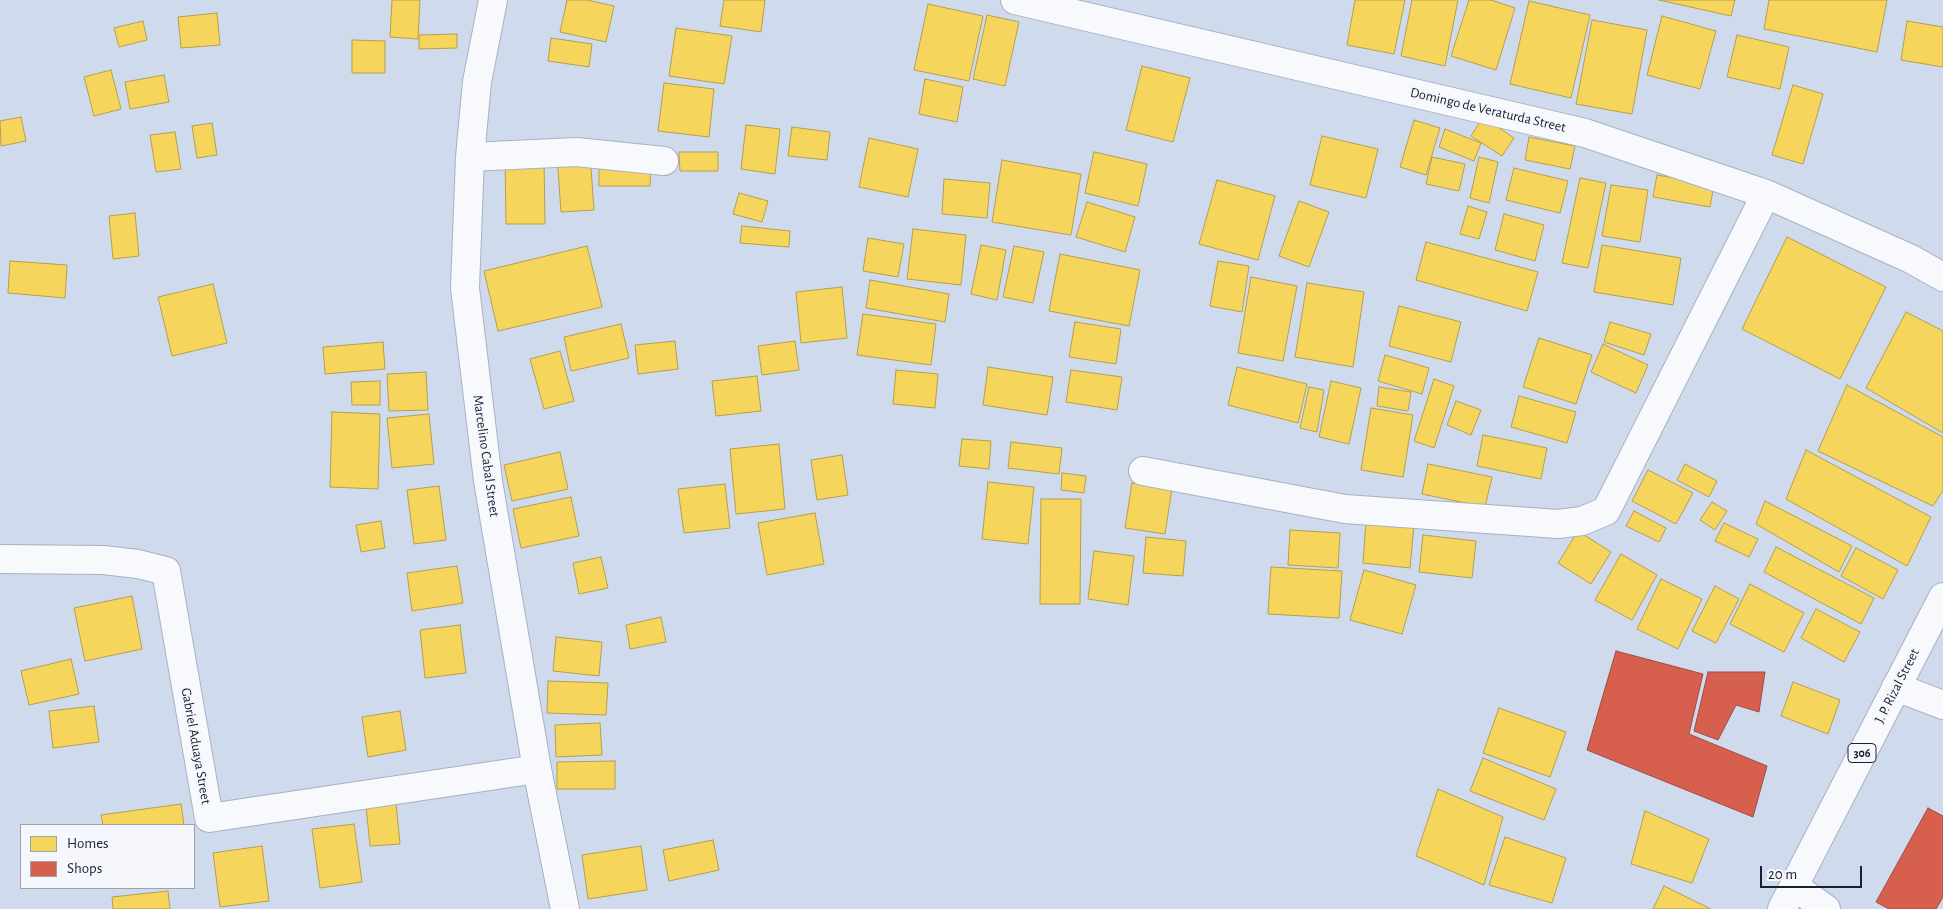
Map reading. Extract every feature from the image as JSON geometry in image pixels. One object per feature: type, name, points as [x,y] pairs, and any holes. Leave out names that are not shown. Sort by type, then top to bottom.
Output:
[{"type":"street","name":"Marcelino Cabal Street","points":[[493,0],[476,82],[470,157],[465,288],[488,481],[537,769],[565,909]]},
{"type":"street","name":"Domingo de Veraturda Street","points":[[1015,0],[1585,133],[1766,194],[1911,259],[1943,277]]},
{"type":"street","points":[[470,157],[576,152],[664,161]]},
{"type":"street","points":[[1143,471],[1345,509],[1558,524],[1582,521],[1606,511],[1766,194]]},
{"type":"street","name":"Gabriel Aduaya Street","points":[[0,559],[103,560],[138,564],[166,572],[209,818],[537,769]]},
{"type":"street","name":"J. P. Rizal Street","points":[[1788,898],[1896,688],[1935,630],[1943,596]]},
{"type":"street","points":[[1896,688],[1943,705]]},
{"type":"street","points":[[1788,898],[1826,909]]},
{"type":"building: Homes","points":[[392,0],[420,0],[418,39],[390,37]]},
{"type":"building: Homes","points":[[567,0],[587,0],[614,6],[606,42],[560,32]]},
{"type":"building: Homes","points":[[724,0],[765,0],[761,32],[720,26]]},
{"type":"building: Homes","points":[[1355,0],[1405,0],[1394,54],[1347,45]]},
{"type":"building: Homes","points":[[1412,0],[1458,0],[1445,66],[1401,56]]},
{"type":"building: Homes","points":[[1469,0],[1491,0],[1515,8],[1496,70],[1451,56]]},
{"type":"building: Homes","points":[[1659,0],[1735,0],[1731,16]]},
{"type":"building: Homes","points":[[1769,0],[1887,0],[1877,52],[1764,29]]},
{"type":"building: Homes","points":[[1529,1],[1590,15],[1571,98],[1510,84]]},
{"type":"building: Homes","points":[[928,4],[983,16],[969,81],[914,70]]},
{"type":"building: Homes","points":[[217,13],[220,45],[181,48],[178,17]]},
{"type":"building: Homes","points":[[987,15],[1019,22],[1005,86],[973,79]]},
{"type":"building: Homes","points":[[1662,16],[1716,31],[1700,89],[1647,75]]},
{"type":"building: Homes","points":[[1592,20],[1647,30],[1632,114],[1576,104]]},
{"type":"building: Homes","points":[[143,21],[147,40],[119,47],[114,28]]},
{"type":"building: Homes","points":[[1907,21],[1943,27],[1943,67],[1901,60]]},
{"type":"building: Homes","points":[[676,28],[732,36],[724,84],[669,76]]},
{"type":"building: Homes","points":[[457,34],[457,48],[419,49],[419,35]]},
{"type":"building: Homes","points":[[1737,35],[1789,47],[1780,89],[1727,77]]},
{"type":"building: Homes","points":[[551,38],[592,44],[589,67],[548,61]]},
{"type":"building: Homes","points":[[352,40],[385,41],[385,73],[352,73]]},
{"type":"building: Homes","points":[[1142,66],[1190,78],[1173,142],[1126,130]]},
{"type":"building: Homes","points":[[111,70],[121,109],[94,116],[84,77]]},
{"type":"building: Homes","points":[[164,75],[169,102],[130,109],[125,82]]},
{"type":"building: Homes","points":[[925,79],[963,87],[957,122],[919,114]]},
{"type":"building: Homes","points":[[664,83],[714,89],[709,137],[658,131]]},
{"type":"building: Homes","points":[[1793,85],[1823,94],[1803,164],[1772,155]]},
{"type":"building: Homes","points":[[21,117],[26,141],[1,146],[0,121]]},
{"type":"building: Homes","points":[[1483,117],[1514,138],[1502,156],[1471,136]]},
{"type":"building: Homes","points":[[1414,120],[1440,128],[1426,175],[1400,167]]},
{"type":"building: Homes","points":[[212,123],[217,155],[197,158],[192,126]]},
{"type":"building: Homes","points":[[746,125],[780,129],[775,174],[741,169]]},
{"type":"building: Homes","points":[[792,127],[830,132],[827,160],[788,156]]},
{"type":"building: Homes","points":[[1445,129],[1481,143],[1474,161],[1439,147]]},
{"type":"building: Homes","points":[[175,132],[181,169],[156,172],[150,135]]},
{"type":"building: Homes","points":[[1322,136],[1378,149],[1366,198],[1310,185]]},
{"type":"building: Homes","points":[[1529,137],[1575,146],[1570,169],[1525,160]]},
{"type":"building: Homes","points":[[869,138],[918,149],[908,197],[859,187]]},
{"type":"building: Homes","points":[[679,152],[718,152],[718,171],[680,171]]},
{"type":"building: Homes","points":[[1094,152],[1147,164],[1138,206],[1085,193]]},
{"type":"building: Homes","points":[[590,153],[594,210],[561,212],[557,155]]},
{"type":"building: Homes","points":[[1432,157],[1465,164],[1459,191],[1426,184]]},
{"type":"building: Homes","points":[[1479,157],[1498,162],[1489,203],[1470,198]]},
{"type":"building: Homes","points":[[544,158],[545,224],[506,224],[505,159]]},
{"type":"building: Homes","points":[[599,159],[651,160],[650,186],[599,186]]},
{"type":"building: Homes","points":[[1002,160],[1081,174],[1071,235],[992,222]]},
{"type":"building: Homes","points":[[1514,168],[1568,181],[1560,213],[1506,200]]},
{"type":"building: Homes","points":[[1657,175],[1714,185],[1710,207],[1653,197]]},
{"type":"building: Homes","points":[[1580,178],[1606,183],[1588,268],[1562,263]]},
{"type":"building: Homes","points":[[944,179],[990,183],[987,218],[942,214]]},
{"type":"building: Homes","points":[[1217,180],[1275,196],[1258,260],[1199,244]]},
{"type":"building: Homes","points":[[1611,185],[1648,190],[1640,242],[1602,236]]},
{"type":"building: Homes","points":[[739,193],[768,201],[762,222],[733,214]]},
{"type":"building: Homes","points":[[1299,201],[1329,212],[1309,267],[1279,256]]},
{"type":"building: Homes","points":[[1087,202],[1135,217],[1125,252],[1076,237]]},
{"type":"building: Homes","points":[[1468,206],[1487,212],[1479,239],[1460,234]]},
{"type":"building: Homes","points":[[135,213],[139,256],[113,259],[109,216]]},
{"type":"building: Homes","points":[[1504,214],[1544,225],[1535,261],[1495,250]]},
{"type":"building: Homes","points":[[742,226],[790,231],[789,247],[740,243]]},
{"type":"building: Homes","points":[[913,229],[966,235],[961,285],[907,279]]},
{"type":"building: Homes","points":[[1787,237],[1886,287],[1840,379],[1742,329]]},
{"type":"building: Homes","points":[[868,238],[904,244],[898,277],[863,271]]},
{"type":"building: Homes","points":[[1426,242],[1538,272],[1527,311],[1416,280]]},
{"type":"building: Homes","points":[[981,245],[1006,250],[997,300],[971,294]]},
{"type":"building: Homes","points":[[1602,245],[1681,258],[1673,305],[1594,292]]},
{"type":"building: Homes","points":[[587,246],[602,307],[498,331],[484,271]]},
{"type":"building: Homes","points":[[1014,246],[1044,252],[1033,303],[1003,297]]},
{"type":"building: Homes","points":[[1060,254],[1140,270],[1129,326],[1049,311]]},
{"type":"building: Homes","points":[[10,261],[67,265],[65,298],[8,293]]},
{"type":"building: Homes","points":[[1218,261],[1249,266],[1242,312],[1210,306]]},
{"type":"building: Homes","points":[[1251,277],[1297,286],[1283,361],[1238,353]]},
{"type":"building: Homes","points":[[870,280],[949,294],[945,322],[866,308]]},
{"type":"building: Homes","points":[[1307,283],[1364,292],[1353,367],[1295,357]]},
{"type":"building: Homes","points":[[213,284],[227,343],[172,356],[158,297]]},
{"type":"building: Homes","points":[[842,287],[847,338],[801,343],[796,292]]},
{"type":"building: Homes","points":[[1399,306],[1461,322],[1451,362],[1389,346]]},
{"type":"building: Homes","points":[[1906,312],[1943,331],[1943,433],[1866,388]]},
{"type":"building: Homes","points":[[863,314],[936,324],[931,365],[857,355]]},
{"type":"building: Homes","points":[[1075,322],[1121,329],[1116,364],[1069,357]]},
{"type":"building: Homes","points":[[1610,322],[1651,334],[1644,355],[1604,342]]},
{"type":"building: Homes","points":[[621,324],[629,358],[571,371],[564,337]]},
{"type":"building: Homes","points":[[1539,338],[1592,355],[1576,404],[1523,387]]},
{"type":"building: Homes","points":[[675,341],[678,369],[638,374],[635,345]]},
{"type":"building: Homes","points":[[795,341],[799,370],[762,375],[758,346]]},
{"type":"building: Homes","points":[[383,342],[385,369],[325,374],[323,347]]},
{"type":"building: Homes","points":[[1603,344],[1648,365],[1636,393],[1591,372]]},
{"type":"building: Homes","points":[[560,351],[574,401],[544,409],[530,359]]},
{"type":"building: Homes","points":[[1385,355],[1429,368],[1422,394],[1378,381]]},
{"type":"building: Homes","points":[[988,367],[1053,377],[1047,415],[983,405]]},
{"type":"building: Homes","points":[[1237,367],[1307,384],[1298,423],[1228,405]]},
{"type":"building: Homes","points":[[896,370],[938,374],[935,408],[893,404]]},
{"type":"building: Homes","points":[[1071,370],[1122,377],[1117,410],[1066,402]]},
{"type":"building: Homes","points":[[426,372],[428,410],[389,411],[387,374]]},
{"type":"building: Homes","points":[[757,376],[761,411],[716,416],[712,381]]},
{"type":"building: Homes","points":[[1434,379],[1454,386],[1434,448],[1414,441]]},
{"type":"building: Homes","points":[[380,381],[380,405],[352,405],[351,382]]},
{"type":"building: Homes","points":[[1331,381],[1361,388],[1349,444],[1319,437]]},
{"type":"building: Homes","points":[[1847,385],[1943,437],[1943,490],[1933,506],[1818,451]]},
{"type":"building: Homes","points":[[1309,387],[1324,390],[1317,432],[1300,428]]},
{"type":"building: Homes","points":[[1379,387],[1411,392],[1408,411],[1377,406]]},
{"type":"building: Homes","points":[[1519,396],[1576,412],[1567,443],[1511,427]]},
{"type":"building: Homes","points":[[1456,401],[1481,410],[1471,435],[1447,425]]},
{"type":"building: Homes","points":[[1371,408],[1413,415],[1403,477],[1361,470]]},
{"type":"building: Homes","points":[[332,412],[380,414],[378,489],[330,487]]},
{"type":"building: Homes","points":[[429,414],[434,464],[392,468],[387,418]]},
{"type":"building: Homes","points":[[1483,435],[1547,448],[1541,479],[1477,466]]},
{"type":"building: Homes","points":[[962,439],[991,441],[989,469],[959,466]]},
{"type":"building: Homes","points":[[1011,442],[1062,448],[1059,474],[1008,468]]},
{"type":"building: Homes","points":[[779,444],[785,509],[736,514],[730,449]]},
{"type":"building: Homes","points":[[1806,450],[1931,517],[1907,566],[1786,499]]},
{"type":"building: Homes","points":[[560,452],[568,489],[512,501],[504,465]]},
{"type":"building: Homes","points":[[842,455],[848,495],[817,500],[811,460]]},
{"type":"building: Homes","points":[[1428,464],[1492,477],[1485,507],[1422,494]]},
{"type":"building: Homes","points":[[1685,464],[1717,481],[1709,497],[1677,480]]},
{"type":"building: Homes","points":[[1648,470],[1693,493],[1676,524],[1632,501]]},
{"type":"building: Homes","points":[[1062,473],[1086,476],[1084,493],[1061,490]]},
{"type":"building: Homes","points":[[988,482],[1034,487],[1028,544],[982,539]]},
{"type":"building: Homes","points":[[1132,483],[1172,489],[1165,534],[1125,528]]},
{"type":"building: Homes","points":[[725,484],[730,528],[684,533],[678,489]]},
{"type":"building: Homes","points":[[439,486],[446,540],[414,544],[407,490]]},
{"type":"building: Homes","points":[[571,497],[579,536],[521,548],[513,509]]},
{"type":"building: Homes","points":[[1041,499],[1081,499],[1080,604],[1040,604]]},
{"type":"building: Homes","points":[[1765,501],[1852,546],[1839,572],[1756,524]]},
{"type":"building: Homes","points":[[1712,502],[1727,511],[1715,530],[1700,520]]},
{"type":"building: Homes","points":[[1634,511],[1666,528],[1659,542],[1626,526]]},
{"type":"building: Homes","points":[[815,513],[824,564],[767,575],[758,523]]},
{"type":"building: Homes","points":[[381,521],[385,548],[361,552],[356,525]]},
{"type":"building: Homes","points":[[1366,521],[1414,525],[1410,568],[1363,563]]},
{"type":"building: Homes","points":[[1724,523],[1758,539],[1749,557],[1715,541]]},
{"type":"building: Homes","points":[[1290,530],[1340,533],[1338,568],[1288,565]]},
{"type":"building: Homes","points":[[1578,531],[1611,552],[1591,584],[1558,563]]},
{"type":"building: Homes","points":[[1423,535],[1476,541],[1472,578],[1419,572]]},
{"type":"building: Homes","points":[[1146,537],[1186,541],[1183,576],[1143,573]]},
{"type":"building: Homes","points":[[1776,547],[1874,598],[1861,624],[1764,572]]},
{"type":"building: Homes","points":[[1856,548],[1898,570],[1883,599],[1841,576]]},
{"type":"building: Homes","points":[[1094,551],[1134,556],[1128,605],[1088,599]]},
{"type":"building: Homes","points":[[1621,554],[1657,575],[1632,620],[1595,600]]},
{"type":"building: Homes","points":[[601,557],[608,588],[579,594],[573,563]]},
{"type":"building: Homes","points":[[457,566],[463,603],[412,611],[407,573]]},
{"type":"building: Homes","points":[[1271,567],[1342,571],[1339,618],[1268,614]]},
{"type":"building: Homes","points":[[1364,570],[1416,585],[1402,634],[1350,620]]},
{"type":"building: Homes","points":[[1661,579],[1702,599],[1678,649],[1637,629]]},
{"type":"building: Homes","points":[[1750,584],[1804,613],[1784,652],[1730,624]]},
{"type":"building: Homes","points":[[1715,586],[1739,599],[1716,643],[1692,631]]},
{"type":"building: Homes","points":[[132,596],[142,649],[85,661],[74,608]]},
{"type":"building: Homes","points":[[1816,609],[1860,632],[1844,662],[1801,638]]},
{"type":"building: Homes","points":[[661,617],[666,642],[630,649],[626,625]]},
{"type":"building: Homes","points":[[460,625],[466,673],[425,678],[420,630]]},
{"type":"building: Homes","points":[[556,637],[602,642],[599,676],[553,671]]},
{"type":"building: Homes","points":[[71,659],[79,694],[29,705],[21,671]]},
{"type":"building: Homes","points":[[548,681],[608,683],[606,715],[547,713]]},
{"type":"building: Homes","points":[[1793,682],[1840,700],[1828,734],[1781,716]]},
{"type":"building: Homes","points":[[94,706],[99,742],[53,748],[49,711]]},
{"type":"building: Homes","points":[[1499,708],[1566,732],[1550,777],[1483,753]]},
{"type":"building: Homes","points":[[400,711],[406,750],[368,757],[362,717]]},
{"type":"building: Homes","points":[[600,723],[602,755],[556,757],[555,725]]},
{"type":"building: Homes","points":[[1483,758],[1556,789],[1544,820],[1470,791]]},
{"type":"building: Homes","points":[[615,761],[615,789],[557,789],[557,762]]},
{"type":"building: Homes","points":[[1438,789],[1503,817],[1484,885],[1416,856]]},
{"type":"building: Homes","points":[[395,793],[400,844],[370,846],[365,796]]},
{"type":"building: Homes","points":[[181,804],[184,824],[103,824],[101,815]]},
{"type":"building: Homes","points":[[1645,811],[1709,839],[1692,883],[1631,864]]},
{"type":"building: Homes","points":[[354,824],[362,882],[320,888],[312,829]]},
{"type":"building: Homes","points":[[1505,837],[1566,858],[1552,903],[1489,885]]},
{"type":"building: Homes","points":[[713,840],[719,870],[669,881],[663,850]]},
{"type":"building: Homes","points":[[262,846],[269,901],[220,907],[213,853]]},
{"type":"building: Homes","points":[[641,846],[647,890],[588,899],[582,855]]},
{"type":"building: Homes","points":[[1664,886],[1711,909],[1653,909]]},
{"type":"building: Homes","points":[[168,891],[170,909],[113,909],[112,897]]},
{"type":"building: Shops","points":[[1616,651],[1703,674],[1689,734],[1767,766],[1753,817],[1587,750]]},
{"type":"building: Shops","points":[[1708,672],[1765,672],[1759,712],[1736,705],[1718,740],[1694,731]]},
{"type":"building: Shops","points":[[1928,808],[1943,816],[1943,897],[1936,909],[1889,909],[1876,902]]}]
